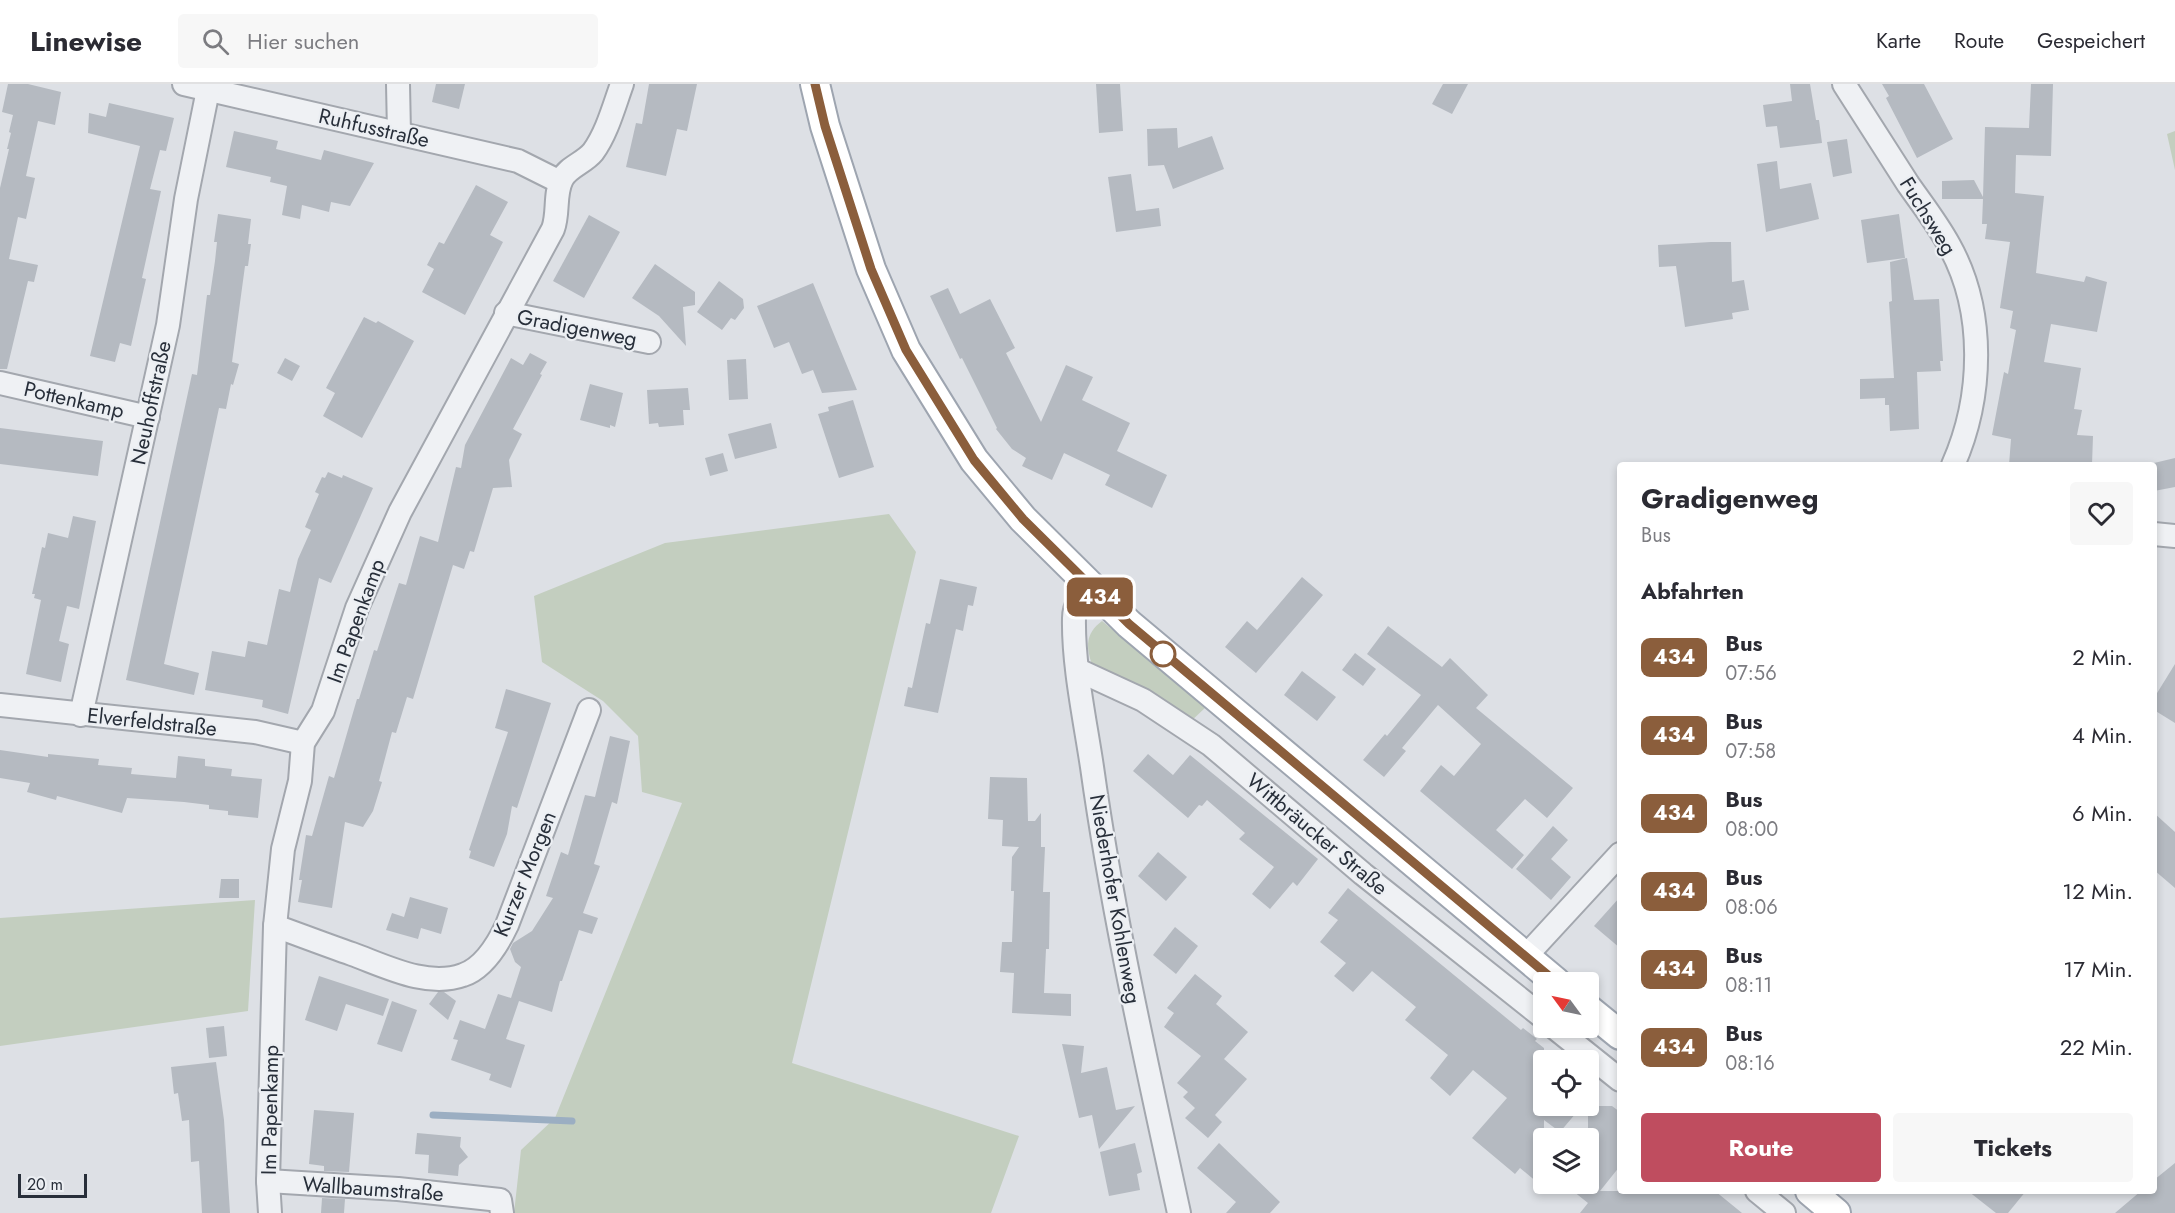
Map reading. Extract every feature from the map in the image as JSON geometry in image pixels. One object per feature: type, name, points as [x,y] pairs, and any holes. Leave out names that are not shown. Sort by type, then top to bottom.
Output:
[{"type":"main road","name":"Wittbräucker Straße","points":[[815,84],[825,126],[871,269],[906,350],[974,460],[1023,519],[1089,586],[1184,672],[1544,972]]},
{"type":"main road","points":[[1599,1018],[1617,1033]]},
{"type":"main road","points":[[1814,1194],[1836,1213]]},
{"type":"street","name":"Ruhfusstraße","points":[[184,84],[208,90],[235,90],[518,161],[560,182]]},
{"type":"street","points":[[398,84],[399,133]]},
{"type":"street","points":[[560,182],[569,170],[586,159],[598,144],[622,84]]},
{"type":"street","name":"Fuchsweg","points":[[1844,84],[1949,245],[1965,282],[1975,324],[1977,366],[1971,406],[1961,447],[1954,462]]},
{"type":"street","name":"Neuhoffstraße","points":[[81,714],[168,325],[186,199],[208,90]]},
{"type":"street","name":"Im Papenkamp","points":[[270,1213],[268,1181],[274,926],[283,849],[300,781],[303,744],[318,722],[326,704],[357,608],[376,563],[414,485],[553,229],[557,219],[560,182]]},
{"type":"street","name":"Gradigenweg","points":[[506,313],[649,342]]},
{"type":"street","name":"Pottenkamp","points":[[0,383],[148,417]]},
{"type":"street","points":[[2157,534],[2175,536]]},
{"type":"street","name":"Niederhofer Kohlenweg","points":[[1089,586],[1079,599],[1073,616],[1098,815],[1122,947],[1179,1213]]},
{"type":"street","name":"Wittbräucker Straße","points":[[1078,670],[1143,700],[1211,745],[1364,874],[1533,1009]]},
{"type":"street","name":"Elverfeldstraße","points":[[0,705],[255,732],[303,744]]},
{"type":"street","name":"Kurzer Morgen","points":[[274,926],[423,977],[449,979],[464,975],[476,968],[500,941],[590,710]]},
{"type":"street","points":[[1526,957],[1617,857]]},
{"type":"street","points":[[1568,1038],[1617,1078]]},
{"type":"street","name":"Wallbaumstraße","points":[[268,1181],[399,1189],[501,1200],[501,1213]]},
{"type":"street","points":[[1761,1194],[1784,1213]]},
{"type":"green space","points":[[2175,131],[2175,170],[2167,134]]},
{"type":"green space","points":[[889,514],[916,552],[792,1063],[1019,1136],[991,1213],[514,1213],[521,1150],[555,1118],[682,803],[642,792],[638,736],[603,701],[542,662],[534,596],[665,543]]},
{"type":"green space","points":[[1102,621],[1206,707],[1189,723],[1092,665],[1088,641],[1092,631]]},
{"type":"green space","points":[[255,900],[248,1011],[0,1046],[0,918]]},
{"type":"building","points":[[8,84],[28,84],[61,92],[55,125],[38,121],[26,176],[35,178],[26,219],[18,217],[9,259],[38,265],[34,282],[28,281],[7,369],[0,369],[0,188],[9,149],[7,149],[13,115],[2,112]]},
{"type":"building","points":[[436,84],[465,84],[459,109],[432,102]]},
{"type":"building","points":[[649,84],[697,84],[687,131],[677,129],[666,176],[626,167],[636,123],[642,124]]},
{"type":"building","points":[[1096,84],[1120,84],[1123,131],[1099,133]]},
{"type":"building","points":[[1443,84],[1468,84],[1452,114],[1432,104]]},
{"type":"building","points":[[1790,84],[1810,84],[1822,143],[1780,148],[1777,126],[1766,127],[1763,105],[1792,101]]},
{"type":"building","points":[[1882,84],[1924,84],[1953,139],[1917,158],[1886,98],[1889,96]]},
{"type":"building","points":[[2031,84],[2053,84],[2051,156],[2016,155],[2015,193],[2044,196],[2036,273],[2084,282],[2086,276],[2107,282],[2097,332],[2051,324],[2044,362],[2081,368],[2074,409],[2082,410],[2077,435],[2093,436],[2092,462],[2009,462],[2011,439],[1992,435],[2004,372],[2008,374],[2016,330],[2010,328],[2013,311],[2000,308],[2010,242],[1985,239],[1987,224],[1982,224],[1983,199],[1942,199],[1942,181],[1974,180],[1983,197],[1985,127],[2029,128]]},
{"type":"building","points":[[109,103],[174,118],[166,151],[160,150],[150,189],[161,191],[142,278],[146,279],[131,346],[120,343],[115,362],[90,356],[140,146],[88,133],[89,113],[106,117]]},
{"type":"building","points":[[1177,128],[1178,148],[1212,136],[1224,169],[1173,189],[1164,165],[1148,166],[1147,129]]},
{"type":"building","points":[[234,131],[278,141],[276,149],[321,160],[324,150],[374,163],[350,206],[331,202],[329,212],[302,205],[300,219],[282,215],[287,186],[270,182],[271,177],[226,167]]},
{"type":"building","points":[[1847,139],[1852,173],[1833,177],[1827,142]]},
{"type":"building","points":[[1777,161],[1780,189],[1811,183],[1819,219],[1766,232],[1757,164]]},
{"type":"building","points":[[1131,174],[1136,211],[1159,208],[1161,226],[1116,232],[1108,177]]},
{"type":"building","points":[[476,185],[508,202],[490,235],[503,242],[465,315],[422,292],[434,269],[427,265],[439,242],[444,244]]},
{"type":"building","points":[[218,214],[251,219],[248,244],[251,244],[248,266],[245,266],[232,362],[239,364],[233,385],[231,384],[226,409],[219,408],[164,664],[199,673],[194,695],[126,680],[192,374],[197,375],[207,295],[210,295],[215,261],[217,242],[214,242]]},
{"type":"building","points":[[1899,214],[1905,258],[1867,263],[1861,220]]},
{"type":"building","points":[[589,215],[620,232],[584,298],[553,281]]},
{"type":"building","points":[[1731,242],[1732,282],[1744,280],[1749,310],[1732,313],[1733,319],[1685,327],[1676,266],[1659,267],[1658,245]]},
{"type":"building","points":[[1907,258],[1914,300],[1939,299],[1943,361],[1940,361],[1941,371],[1917,372],[1919,429],[1890,431],[1889,405],[1885,405],[1885,398],[1860,399],[1860,379],[1894,378],[1889,302],[1892,301],[1890,262]]},
{"type":"building","points":[[655,264],[695,292],[695,305],[683,307],[686,346],[659,316],[632,298]]},
{"type":"building","points":[[719,281],[743,299],[744,308],[735,320],[731,318],[722,330],[697,312]]},
{"type":"building","points":[[813,283],[857,390],[822,393],[813,370],[802,374],[789,342],[774,348],[757,306]]},
{"type":"building","points":[[948,288],[960,314],[990,299],[1015,348],[1006,353],[1041,422],[1066,365],[1093,377],[1082,400],[1130,423],[1117,451],[1167,475],[1152,508],[1105,485],[1110,475],[1064,453],[1052,480],[1022,466],[1026,458],[1012,449],[996,429],[930,296]]},
{"type":"building","points":[[364,317],[376,323],[378,321],[414,341],[362,438],[323,416],[335,393],[326,388]]},
{"type":"building","points":[[530,353],[547,362],[513,429],[522,434],[509,460],[512,487],[493,488],[474,552],[470,551],[464,569],[453,565],[413,699],[407,697],[396,733],[392,732],[379,781],[382,782],[373,811],[363,827],[345,822],[332,908],[298,902],[306,835],[312,836],[329,776],[334,778],[357,699],[359,699],[374,650],[377,651],[399,583],[406,585],[420,536],[438,542],[456,467],[461,468],[465,445],[511,358],[523,365]]},
{"type":"building","points":[[285,358],[300,366],[292,381],[277,373]]},
{"type":"building","points":[[746,359],[748,399],[729,400],[727,360]]},
{"type":"building","points":[[590,384],[623,393],[615,427],[610,425],[610,428],[580,420]]},
{"type":"building","points":[[688,388],[690,410],[683,410],[684,425],[659,427],[658,423],[649,424],[647,390]]},
{"type":"building","points":[[853,400],[874,467],[839,478],[818,414],[829,411],[828,407]]},
{"type":"building","points":[[771,423],[777,448],[735,459],[728,434]]},
{"type":"building","points":[[0,428],[103,441],[98,476],[0,464]]},
{"type":"building","points":[[723,453],[728,471],[710,476],[705,458]]},
{"type":"building","points":[[2175,458],[2175,487],[2157,490],[2157,462]]},
{"type":"building","points":[[328,472],[342,478],[343,475],[373,488],[331,583],[319,578],[288,714],[262,707],[263,700],[205,690],[212,651],[245,657],[248,641],[267,645],[279,589],[290,592],[298,559],[311,530],[305,527],[319,494],[315,492],[322,477],[325,478]]},
{"type":"building","points":[[73,516],[96,521],[79,609],[67,606],[59,641],[69,644],[61,682],[26,674],[41,600],[34,598],[35,594],[32,594],[42,547],[45,548],[48,533],[68,538]]},
{"type":"building","points":[[1302,577],[1323,595],[1256,673],[1225,647],[1247,621],[1257,630]]},
{"type":"building","points":[[940,579],[977,587],[973,606],[968,605],[963,631],[956,629],[938,713],[904,706],[908,687],[912,688],[926,623],[930,624]]},
{"type":"building","points":[[1388,626],[1442,667],[1450,658],[1488,695],[1476,708],[1573,788],[1547,818],[1525,799],[1496,830],[1524,855],[1512,869],[1420,791],[1441,765],[1454,776],[1481,744],[1438,705],[1402,748],[1406,751],[1384,777],[1363,760],[1385,734],[1387,736],[1421,695],[1367,654]]},
{"type":"building","points":[[1355,653],[1376,669],[1363,686],[1342,670]]},
{"type":"building","points":[[2175,664],[2175,723],[2157,712],[2157,693]]},
{"type":"building","points":[[1302,671],[1336,697],[1317,721],[1284,695]]},
{"type":"building","points":[[506,689],[551,703],[517,808],[512,806],[507,834],[494,867],[469,858],[471,851],[469,850],[508,732],[495,728]]},
{"type":"building","points":[[610,736],[630,741],[617,804],[612,802],[594,864],[600,866],[583,913],[598,918],[592,934],[579,930],[562,981],[560,981],[552,1012],[519,1001],[506,1039],[525,1045],[511,1088],[489,1080],[491,1074],[451,1060],[458,1040],[453,1039],[460,1020],[485,1029],[498,994],[511,998],[521,967],[515,962],[510,949],[513,943],[532,931],[553,898],[546,896],[561,852],[568,855],[585,795],[595,797]]},
{"type":"building","points":[[0,750],[48,757],[48,754],[99,759],[98,765],[132,768],[131,774],[176,778],[178,756],[205,759],[205,766],[232,769],[231,776],[262,779],[258,818],[228,815],[228,811],[209,809],[209,805],[184,802],[127,798],[122,813],[57,796],[56,800],[27,792],[30,783],[0,778]]},
{"type":"building","points":[[1148,754],[1173,775],[1190,755],[1318,859],[1297,886],[1293,882],[1270,909],[1252,894],[1274,867],[1239,839],[1245,833],[1207,800],[1202,806],[1199,805],[1188,818],[1133,771]]},
{"type":"building","points":[[990,777],[1027,778],[1028,821],[1035,821],[1041,813],[1041,847],[1045,847],[1043,892],[1050,892],[1049,949],[1046,949],[1044,993],[1071,994],[1071,1016],[1012,1013],[1014,973],[1000,972],[1002,942],[1012,942],[1014,891],[1011,891],[1012,857],[1019,847],[1002,846],[1003,820],[988,819]]},
{"type":"building","points":[[2157,816],[2175,832],[2175,888],[2157,873]]},
{"type":"building","points":[[1553,826],[1568,840],[1551,859],[1571,877],[1551,900],[1516,869]]},
{"type":"building","points":[[1158,852],[1187,877],[1166,901],[1138,876]]},
{"type":"building","points":[[221,879],[239,879],[239,898],[219,898]]},
{"type":"building","points":[[1348,888],[1521,1030],[1523,1028],[1537,1039],[1535,1041],[1544,1048],[1544,1050],[1533,1050],[1533,1116],[1574,1116],[1563,1128],[1555,1128],[1544,1120],[1544,1128],[1533,1128],[1533,1179],[1520,1168],[1515,1174],[1472,1138],[1507,1098],[1473,1070],[1450,1096],[1430,1078],[1448,1055],[1405,1020],[1416,1007],[1372,971],[1353,992],[1334,976],[1346,963],[1320,942],[1338,920],[1328,913]]},
{"type":"building","points":[[410,897],[448,908],[441,934],[421,928],[418,939],[386,930],[392,913],[404,917]]},
{"type":"building","points":[[1617,900],[1617,945],[1594,926]]},
{"type":"building","points":[[1175,927],[1198,946],[1176,974],[1153,955]]},
{"type":"building","points":[[1195,974],[1222,996],[1216,1004],[1248,1032],[1224,1059],[1247,1079],[1215,1115],[1222,1122],[1208,1138],[1185,1118],[1195,1108],[1183,1097],[1188,1092],[1177,1083],[1201,1056],[1164,1027],[1174,1013],[1167,1008]]},
{"type":"building","points":[[319,976],[389,999],[383,1016],[346,1004],[337,1031],[305,1020]]},
{"type":"building","points":[[438,992],[444,992],[456,1001],[448,1020],[429,1004]]},
{"type":"building","points":[[392,1001],[417,1010],[402,1052],[377,1044]]},
{"type":"building","points":[[224,1026],[227,1056],[209,1058],[206,1028]]},
{"type":"building","points":[[1062,1044],[1084,1046],[1081,1073],[1107,1067],[1116,1110],[1135,1106],[1099,1149],[1092,1115],[1079,1118]]},
{"type":"building","points":[[216,1062],[224,1120],[230,1213],[202,1213],[199,1161],[191,1162],[189,1120],[182,1121],[178,1093],[174,1094],[171,1067]]},
{"type":"building","points":[[1599,1106],[1612,1106],[1617,1110],[1617,1170],[1600,1191],[1617,1191],[1617,1194],[1719,1194],[1742,1213],[1580,1213],[1588,1203],[1577,1194],[1599,1194],[1599,1128],[1588,1128],[1588,1116],[1599,1116]]},
{"type":"building","points":[[314,1110],[354,1113],[349,1172],[324,1171],[324,1166],[309,1164]]},
{"type":"building","points":[[417,1133],[461,1137],[460,1147],[468,1157],[459,1165],[458,1176],[428,1173],[429,1155],[415,1154]]},
{"type":"building","points":[[1135,1143],[1142,1172],[1137,1174],[1140,1190],[1109,1196],[1100,1152]]},
{"type":"building","points":[[1219,1143],[1280,1202],[1270,1213],[1226,1213],[1236,1202],[1197,1168]]},
{"type":"building","points":[[2175,1163],[2175,1213],[2115,1213],[2137,1194],[2157,1194],[2157,1178]]},
{"type":"building","points":[[1972,1194],[2024,1194],[2008,1213],[1996,1213]]},
{"type":"building","points":[[322,1198],[345,1199],[344,1213],[321,1213]]},
{"type":"waterway","points":[[433,1115],[572,1121]]},
{"type":"bus line","name":"434","points":[[815,84],[825,126],[871,269],[905,347],[974,460],[1023,519],[1129,624],[1544,972]]}]
